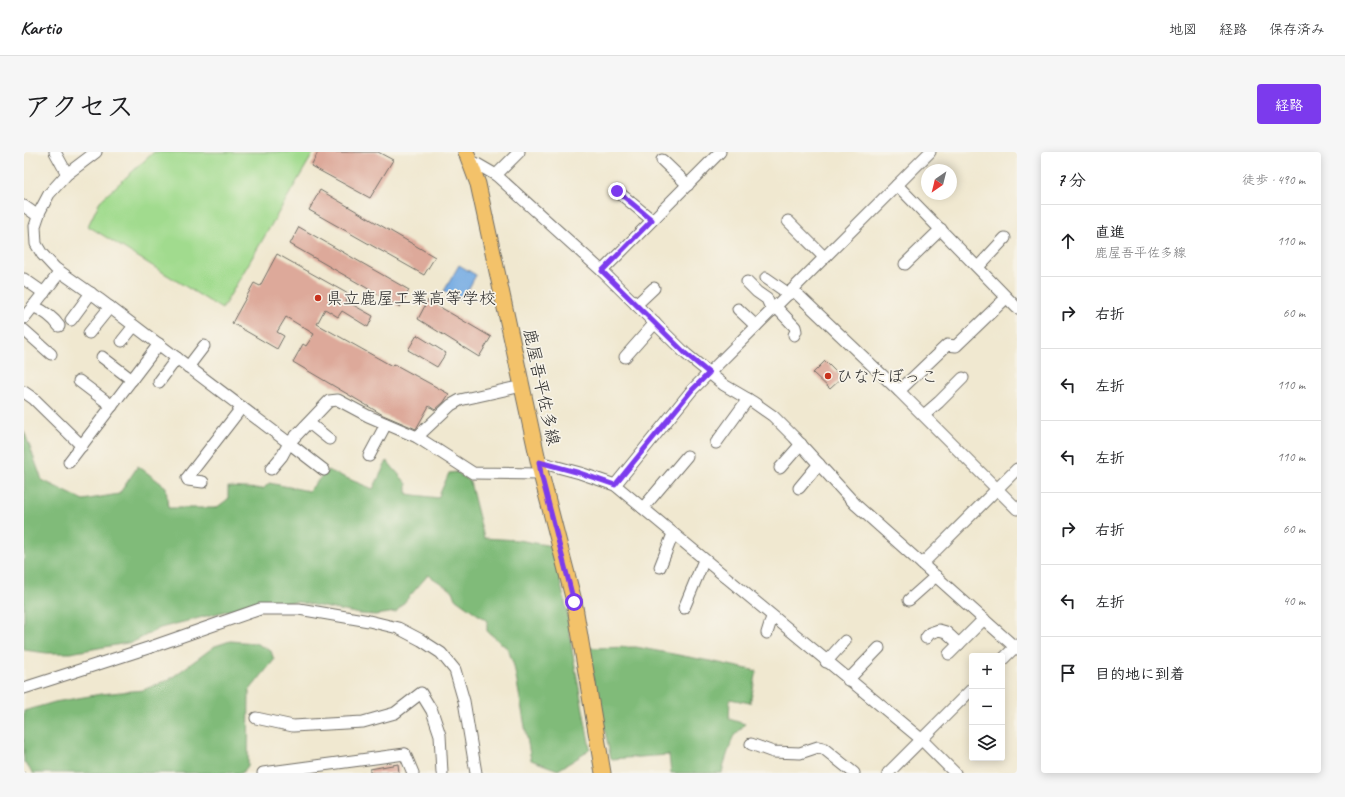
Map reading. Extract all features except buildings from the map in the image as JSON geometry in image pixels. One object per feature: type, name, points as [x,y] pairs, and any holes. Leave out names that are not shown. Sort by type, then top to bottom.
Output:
[{"type":"main road","name":"鹿屋吾平佐多線","points":[[468,156],[482,199],[540,468],[574,602],[602,773]]},
{"type":"street","points":[[55,152],[67,174]]},
{"type":"street","points":[[96,152],[67,174],[49,194],[38,216],[35,226],[36,244],[42,254],[60,272],[110,307],[324,470]]},
{"type":"street","points":[[496,175],[519,152]]},
{"type":"street","points":[[602,271],[719,152]]},
{"type":"street","points":[[615,485],[692,390],[930,152]]},
{"type":"street","points":[[468,156],[496,175],[602,271],[686,354],[724,385],[773,416],[802,444],[856,505],[1016,647],[1005,657]]},
{"type":"street","points":[[662,160],[688,185]]},
{"type":"street","points":[[897,185],[1017,308]]},
{"type":"street","points":[[617,191],[652,220]]},
{"type":"street","points":[[24,206],[38,216]]},
{"type":"street","points":[[788,221],[825,258]]},
{"type":"street","points":[[905,264],[941,229]]},
{"type":"street","points":[[978,268],[1005,238]]},
{"type":"street","points":[[24,318],[60,272]]},
{"type":"street","points":[[766,278],[791,292],[899,391],[1017,508]]},
{"type":"street","points":[[24,279],[44,293]]},
{"type":"street","points":[[747,282],[767,300],[774,309],[795,327],[796,331],[794,335]]},
{"type":"street","points":[[636,305],[654,288]]},
{"type":"street","points":[[71,320],[92,294]]},
{"type":"street","points":[[899,391],[947,345],[956,346],[1006,298]]},
{"type":"street","points":[[33,306],[46,312],[59,326]]},
{"type":"street","points":[[89,333],[110,307]]},
{"type":"street","points":[[738,309],[756,326]]},
{"type":"street","points":[[625,357],[654,323]]},
{"type":"street","points":[[122,340],[134,326]]},
{"type":"street","points":[[24,330],[50,354]]},
{"type":"street","points":[[69,462],[159,344]]},
{"type":"street","points":[[188,367],[204,346]]},
{"type":"street","points":[[102,357],[132,380]]},
{"type":"street","points":[[160,382],[177,358]]},
{"type":"street","points":[[924,415],[963,378]]},
{"type":"street","points":[[79,380],[112,406]]},
{"type":"street","points":[[417,437],[451,405],[460,400],[522,386]]},
{"type":"street","points":[[24,392],[34,399],[82,446]]},
{"type":"street","points":[[716,443],[748,399]]},
{"type":"street","points":[[271,468],[282,456],[289,443],[329,401],[338,400],[386,424],[417,437],[473,473],[540,468],[580,473],[615,485],[826,662],[921,739],[955,773]]},
{"type":"street","points":[[203,482],[188,480],[187,478],[242,407]]},
{"type":"street","points":[[309,423],[329,439]]},
{"type":"street","points":[[369,456],[386,424]]},
{"type":"street","points":[[780,468],[802,444]]},
{"type":"street","points":[[643,508],[687,456]]},
{"type":"street","points":[[800,488],[819,464]]},
{"type":"street","points":[[922,564],[1017,469]]},
{"type":"street","points":[[660,567],[673,534]]},
{"type":"street","points":[[684,608],[704,560]]},
{"type":"street","points":[[910,600],[936,576]]},
{"type":"street","points":[[24,688],[151,647],[260,609],[299,609],[369,621],[398,628],[422,640],[441,653],[455,670],[464,702],[476,773]]},
{"type":"street","points":[[767,633],[772,617]]},
{"type":"street","points":[[948,654],[984,619]]},
{"type":"street","points":[[926,638],[930,633],[939,630],[946,632],[959,644]]},
{"type":"street","points":[[826,662],[845,641]]},
{"type":"street","points":[[848,680],[878,648]]},
{"type":"street","points":[[892,771],[921,739],[969,692]]},
{"type":"street","points":[[256,718],[293,726],[363,722],[395,713],[421,693],[432,711],[440,735],[442,773]]},
{"type":"street","points":[[751,744],[772,752],[800,753],[818,747],[823,748],[854,773]]},
{"type":"street","points":[[263,773],[405,754]]},
{"type":"street","points":[[405,754],[407,773]]},
{"type":"street","points":[[405,754],[413,773]]},
{"type":"green space","points":[[154,152],[314,152],[222,309],[88,226],[100,201]]},
{"type":"green space","points":[[24,431],[42,480],[83,500],[119,494],[138,466],[166,487],[168,508],[216,508],[228,499],[228,487],[263,489],[269,483],[309,491],[327,470],[373,489],[387,461],[407,484],[407,494],[438,498],[449,473],[457,472],[470,482],[484,538],[518,540],[552,546],[567,611],[572,650],[590,748],[584,754],[558,770],[531,760],[514,666],[508,649],[487,631],[487,621],[456,599],[453,591],[428,575],[396,612],[375,615],[360,614],[298,602],[267,603],[238,608],[160,628],[133,642],[70,653],[47,653],[24,650]]},
{"type":"green space","points":[[230,641],[255,643],[271,651],[274,660],[249,691],[248,766],[242,773],[33,773],[24,762],[24,711],[55,702],[101,694],[143,690],[170,679],[215,646]]},
{"type":"green space","points":[[636,647],[757,671],[750,703],[730,699],[729,719],[745,724],[733,737],[722,773],[671,773],[669,755],[611,759],[587,648]]},
{"type":"water","points":[[459,265],[476,275],[462,301],[444,291]]},
{"type":"place","name":"県立鹿屋工業高等学校","points":[[318,298]]},
{"type":"place","name":"ひなたぼっこ","points":[[828,376]]},
{"type":"route","points":[[574,602],[539,462],[580,473],[615,485],[692,390],[709,373],[686,354],[602,271],[652,220],[617,191]]}]
